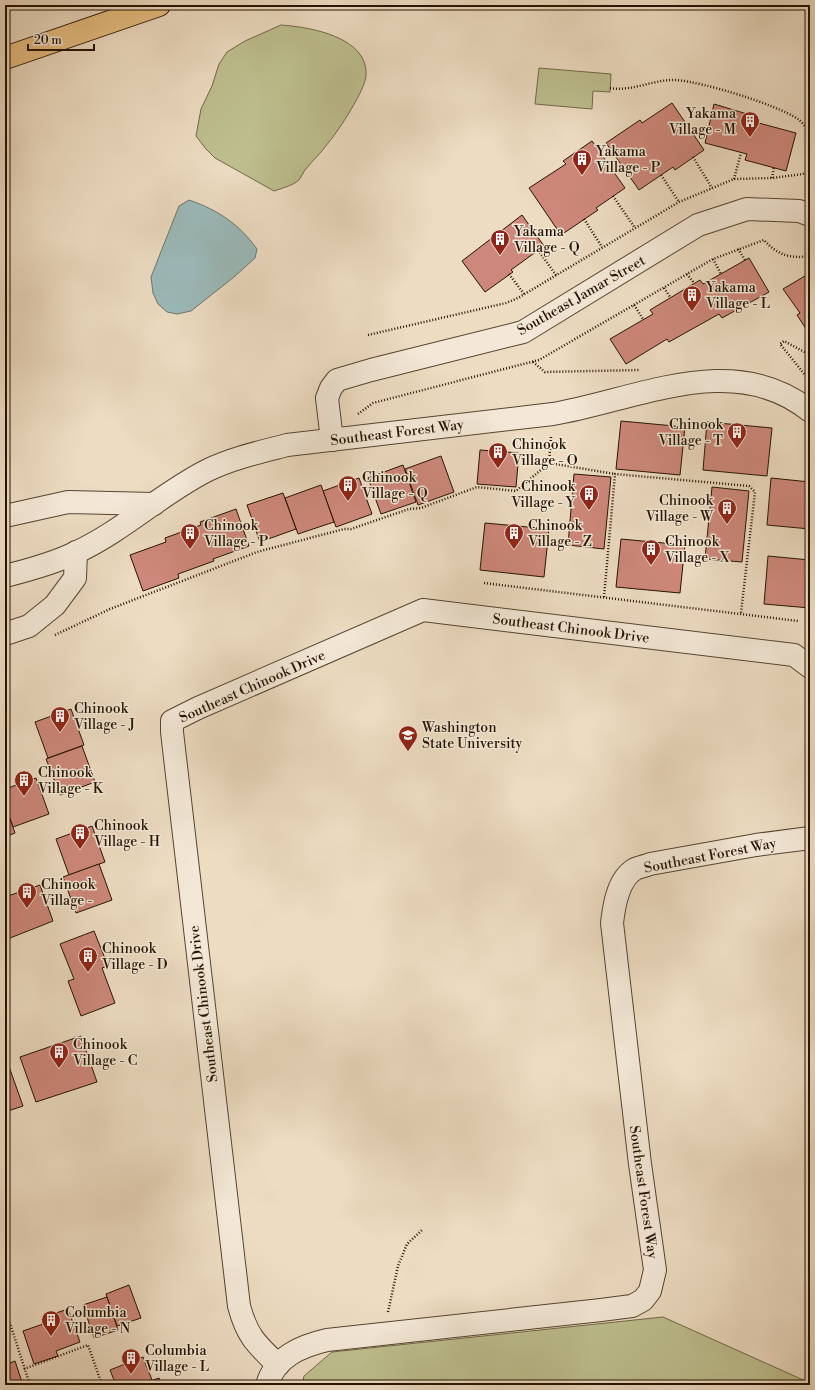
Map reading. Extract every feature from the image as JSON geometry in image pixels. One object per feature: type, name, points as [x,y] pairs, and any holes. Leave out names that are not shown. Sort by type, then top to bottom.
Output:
[{"type":"main road","points":[[5,58],[159,5]]},
{"type":"street","name":"Southeast Jamar Street","points":[[332,440],[327,398],[331,388],[337,380],[523,332],[698,225],[748,209],[799,211],[810,215]]},
{"type":"street","name":"Southeast Forest Way","points":[[5,576],[76,552],[116,529],[209,470],[245,456],[287,445],[580,410],[680,384],[708,380],[739,382],[776,392],[802,405],[810,411]]},
{"type":"street","points":[[5,516],[68,502],[154,504]]},
{"type":"street","points":[[5,634],[29,626],[55,605],[75,578],[76,552]]},
{"type":"street","name":"Southeast Chinook Drive","points":[[278,1365],[252,1339],[244,1326],[239,1306],[187,876],[172,721],[198,708],[423,610],[794,655],[810,667]]},
{"type":"street","name":"Southeast Forest Way","points":[[267,1385],[278,1365],[286,1357],[313,1343],[632,1306],[643,1300],[650,1291],[655,1270],[640,1164],[612,923],[617,896],[625,878],[635,869],[650,864],[756,845],[810,838]]},
{"type":"path","points":[[610,88],[636,87],[675,80],[698,84],[756,101],[786,113],[798,119],[810,132]]},
{"type":"path","points":[[734,179],[741,152]]},
{"type":"path","points":[[693,157],[712,188]]},
{"type":"path","points":[[772,178],[774,168]]},
{"type":"path","points":[[368,335],[506,303],[524,294],[679,202],[734,179],[772,178],[803,174],[810,170]]},
{"type":"path","points":[[661,175],[679,202]]},
{"type":"path","points":[[613,196],[635,228]]},
{"type":"path","points":[[584,219],[602,248]]},
{"type":"path","points":[[355,415],[373,403],[539,360],[713,259],[738,249],[764,240],[770,248],[783,255],[791,257],[810,256]]},
{"type":"path","points":[[738,249],[745,260]]},
{"type":"path","points":[[538,250],[556,275]]},
{"type":"path","points":[[713,259],[721,274]]},
{"type":"path","points":[[509,274],[524,294]]},
{"type":"path","points":[[688,274],[694,283]]},
{"type":"path","points":[[664,288],[670,297]]},
{"type":"path","points":[[634,305],[643,319]]},
{"type":"path","points":[[810,355],[784,341],[780,344],[810,381]]},
{"type":"path","points":[[48,639],[110,609],[261,551],[344,529],[351,529],[409,510],[421,508],[477,487],[516,492],[549,463],[552,414]]},
{"type":"path","points":[[549,463],[615,474],[749,486],[755,492],[741,613]]},
{"type":"path","points":[[604,597],[615,474]]},
{"type":"path","points":[[484,583],[798,621]]},
{"type":"path","points":[[384,1334],[398,1266],[407,1244],[422,1230]]},
{"type":"path","points":[[5,1308],[30,1385]]},
{"type":"path","points":[[24,1369],[88,1345],[102,1385]]},
{"type":"green space","points":[[281,25],[307,28],[336,37],[348,43],[358,52],[364,63],[366,76],[361,91],[345,120],[326,146],[305,170],[299,180],[274,191],[215,158],[196,136],[201,109],[212,86],[219,64],[227,52],[245,41]]},
{"type":"green space","points":[[539,68],[611,74],[610,92],[593,91],[592,109],[535,104]]},
{"type":"green space","points":[[663,1317],[810,1383],[810,1385],[302,1385],[304,1376],[332,1352]]},
{"type":"water","points":[[189,200],[219,213],[243,232],[257,249],[255,258],[234,277],[191,311],[177,314],[167,312],[158,304],[153,293],[151,277],[179,206]]},
{"type":"building","points":[[672,103],[704,150],[675,170],[673,167],[639,190],[606,143],[640,120],[642,123]]},
{"type":"building","name":"Yakama Village - M","points":[[714,104],[757,117],[755,122],[796,133],[786,171],[745,160],[747,154],[705,143]]},
{"type":"building","name":"Yakama Village - P","points":[[592,141],[625,188],[596,208],[598,210],[561,235],[529,188],[566,164],[563,161]]},
{"type":"building","name":"Yakama Village - Q","points":[[522,215],[544,246],[511,270],[513,272],[485,292],[462,261]]},
{"type":"building","name":"Yakama Village - L","points":[[749,258],[769,292],[722,318],[719,314],[669,342],[667,339],[626,364],[610,339],[653,314],[650,310],[700,280],[703,284]]},
{"type":"building","points":[[810,273],[810,335],[797,315],[800,313],[783,289]]},
{"type":"building","points":[[621,421],[685,427],[680,475],[616,469]]},
{"type":"building","name":"Chinook Village - T","points":[[707,422],[772,428],[767,476],[703,470]]},
{"type":"building","name":"Chinook Village - O","points":[[480,450],[519,453],[516,487],[477,484]]},
{"type":"building","points":[[441,456],[454,492],[418,505],[405,469]]},
{"type":"building","points":[[403,465],[416,502],[381,514],[368,478]]},
{"type":"building","name":"Chinook Village - Y","points":[[574,474],[611,477],[604,549],[568,545]]},
{"type":"building","name":"Chinook Village - Q","points":[[359,478],[372,514],[336,527],[323,491]]},
{"type":"building","points":[[771,478],[810,482],[810,529],[767,525]]},
{"type":"building","name":"Chinook Village - Q","points":[[321,485],[334,522],[298,534],[285,498]]},
{"type":"building","name":"Chinook Village - W","points":[[712,487],[749,491],[742,562],[705,559]]},
{"type":"building","points":[[283,493],[296,529],[260,542],[247,505]]},
{"type":"building","name":"Chinook Village - P","points":[[236,509],[249,546],[178,574],[179,578],[143,591],[130,555],[166,542],[165,538],[201,525],[200,522]]},
{"type":"building","name":"Chinook Village - Z","points":[[485,523],[549,529],[544,577],[480,570]]},
{"type":"building","name":"Chinook Village - X","points":[[621,539],[685,545],[680,593],[616,587]]},
{"type":"building","points":[[768,556],[810,560],[810,608],[764,604]]},
{"type":"building","name":"Chinook Village - J","points":[[71,709],[84,745],[48,758],[35,722]]},
{"type":"building","name":"Chinook Village - J","points":[[82,746],[95,782],[60,795],[46,759]]},
{"type":"building","name":"Chinook Village - K","points":[[36,778],[49,814],[13,827],[5,804],[5,789]]},
{"type":"building","name":"Chinook Village - K","points":[[5,805],[15,833],[5,837]]},
{"type":"building","name":"Chinook Village - H","points":[[92,826],[105,862],[69,875],[56,839]]},
{"type":"building","name":"Chinook Village - H","points":[[99,864],[112,900],[76,913],[63,877]]},
{"type":"building","name":"Chinook Village -","points":[[40,885],[53,921],[5,940],[5,897]]},
{"type":"building","name":"Chinook Village - D","points":[[94,931],[108,966],[102,968],[115,1003],[81,1016],[68,981],[74,979],[60,944]]},
{"type":"building","name":"Chinook Village - C","points":[[81,1036],[97,1082],[36,1102],[20,1057]]},
{"type":"building","points":[[7,1061],[23,1106],[5,1112],[5,1062]]},
{"type":"building","points":[[129,1285],[141,1318],[117,1326],[106,1294]]},
{"type":"building","points":[[107,1297],[118,1330],[94,1338],[83,1305]]},
{"type":"building","name":"Columbia Village - N","points":[[68,1309],[80,1342],[56,1351],[58,1356],[34,1364],[23,1331],[46,1323],[44,1317]]},
{"type":"building","name":"Columbia Village - L","points":[[143,1357],[152,1380],[140,1385],[116,1385],[110,1370]]},
{"type":"building","points":[[15,1361],[23,1385],[5,1385],[5,1365]]},
{"type":"building","name":"Columbia Village - L","points":[[159,1378],[162,1385],[140,1385]]},
{"type":"place","name":"Yakama Village - M","points":[[750,138]]},
{"type":"place","name":"Yakama Village - P","points":[[582,176]]},
{"type":"place","name":"Yakama Village - Q","points":[[500,256]]},
{"type":"place","name":"Yakama Village - L","points":[[692,312]]},
{"type":"place","name":"Chinook Village - T","points":[[737,449]]},
{"type":"place","name":"Chinook Village - O","points":[[498,469]]},
{"type":"place","name":"Chinook Village - Q","points":[[348,502]]},
{"type":"place","name":"Chinook Village - Y","points":[[589,511]]},
{"type":"place","name":"Chinook Village - W","points":[[727,525]]},
{"type":"place","name":"Chinook Village - P","points":[[190,550]]},
{"type":"place","name":"Chinook Village - Z","points":[[514,550]]},
{"type":"place","name":"Chinook Village - X","points":[[651,566]]},
{"type":"place","name":"Chinook Village - J","points":[[60,733]]},
{"type":"place","name":"Washington State University","points":[[408,752]]},
{"type":"place","name":"Chinook Village - K","points":[[24,797]]},
{"type":"place","name":"Chinook Village - H","points":[[80,850]]},
{"type":"place","name":"Chinook Village -","points":[[27,909]]},
{"type":"place","name":"Chinook Village - D","points":[[88,973]]},
{"type":"place","name":"Chinook Village - C","points":[[59,1069]]},
{"type":"place","name":"Columbia Village - N","points":[[51,1337]]},
{"type":"place","name":"Columbia Village - L","points":[[131,1375]]}]
